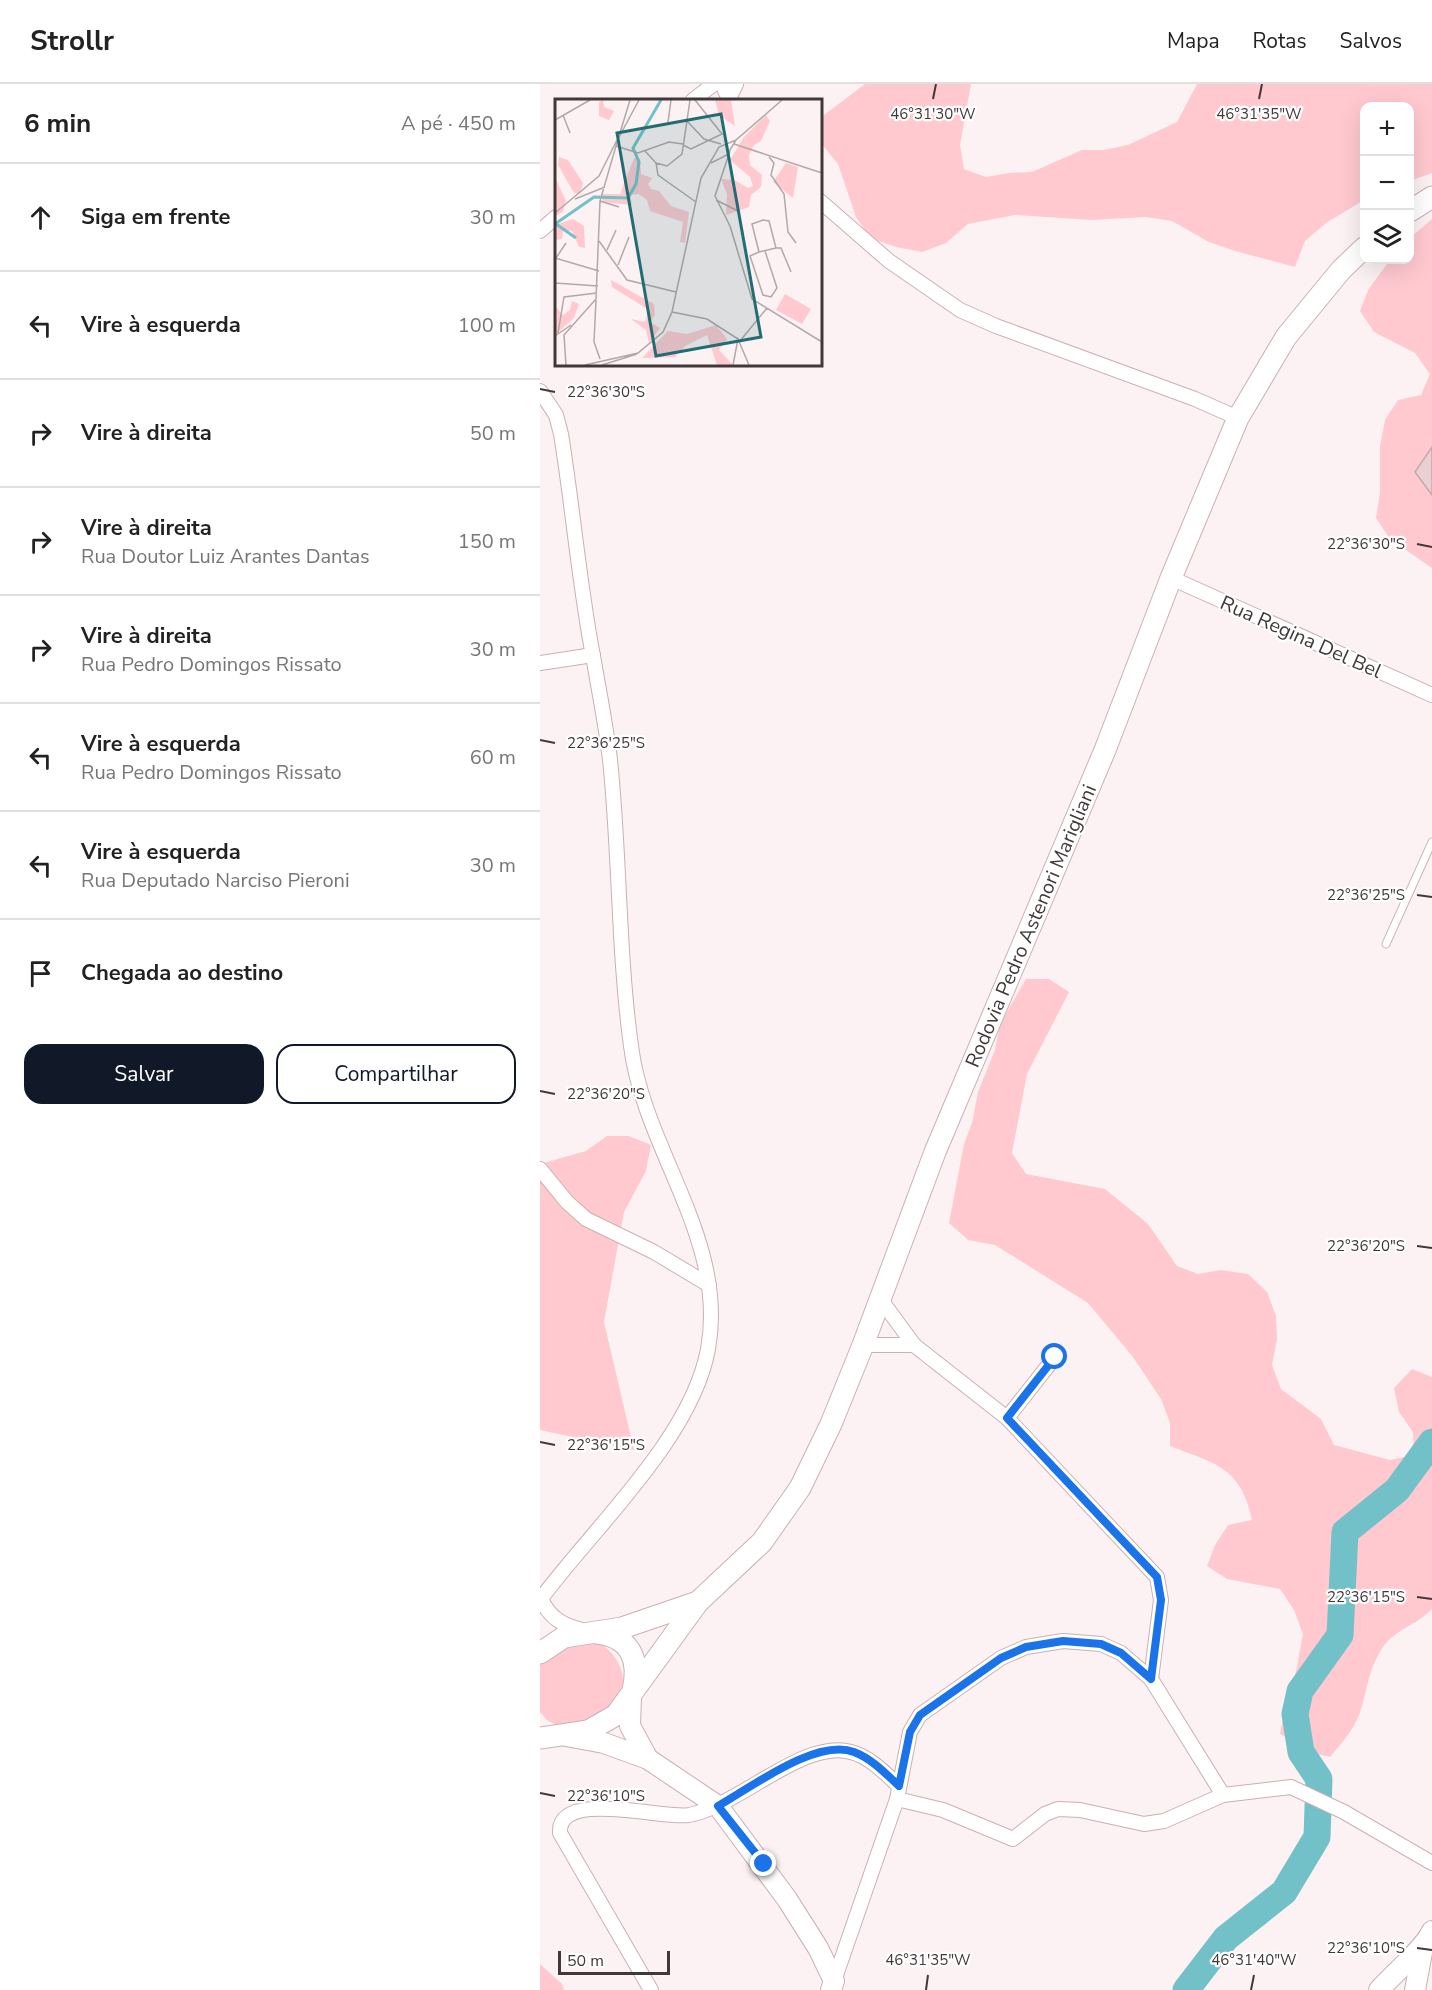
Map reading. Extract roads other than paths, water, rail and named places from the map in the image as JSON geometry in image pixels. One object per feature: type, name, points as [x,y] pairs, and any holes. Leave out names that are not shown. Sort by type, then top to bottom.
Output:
[{"type":"main road","points":[[1412,210],[1432,197]]},
{"type":"main road","name":"Rodovia Pedro Astenori Marigliani","points":[[540,1738],[588,1731],[606,1723],[631,1697],[698,1602],[762,1542],[800,1488],[831,1424],[935,1152],[1105,750],[1171,578],[1238,418],[1286,337],[1341,270],[1360,253]]},
{"type":"main road","name":"Rodovia Pedro Astenori Marigliani","points":[[540,1653],[564,1637],[622,1628],[698,1602]]},
{"type":"main road","points":[[589,1632],[607,1635],[622,1642],[633,1655],[637,1672],[631,1697]]},
{"type":"main road","points":[[540,1726],[563,1736]]},
{"type":"street","points":[[694,99],[714,84]]},
{"type":"street","points":[[722,84],[730,99]]},
{"type":"street","points":[[730,99],[736,84]]},
{"type":"street","points":[[822,203],[889,261],[960,310],[996,326],[1195,399],[1238,418]]},
{"type":"street","points":[[540,231],[555,218]]},
{"type":"street","points":[[540,391],[556,415],[561,434],[593,655],[603,699],[631,1047],[645,1106],[697,1233],[709,1285],[712,1321],[708,1351],[698,1386],[681,1420],[632,1487],[540,1600],[554,1618],[565,1626],[589,1632]]},
{"type":"street","name":"Rua Regina Del Bel","points":[[1171,578],[1432,695]]},
{"type":"street","points":[[540,663],[593,655]]},
{"type":"street","points":[[540,1169],[567,1202],[586,1219],[654,1252],[709,1285]]},
{"type":"street","points":[[880,1300],[914,1345],[1007,1418],[1157,1577],[1161,1600],[1151,1679]]},
{"type":"street","points":[[863,1345],[914,1345]]},
{"type":"street","points":[[1007,1418],[1055,1357]]},
{"type":"street","points":[[833,1985],[898,1792],[910,1732],[920,1715],[1001,1658],[1026,1647],[1063,1641],[1101,1644],[1121,1653],[1151,1679],[1223,1795]]},
{"type":"street","points":[[631,1697],[630,1726],[648,1759]]},
{"type":"street","points":[[563,1736],[604,1743],[648,1759],[718,1806],[787,1899],[818,1948],[833,1985]]},
{"type":"street","points":[[651,1990],[560,1833],[564,1820],[573,1814],[596,1808],[688,1816],[718,1806],[818,1752],[837,1749],[853,1752],[868,1759],[898,1792],[1012,1839],[1045,1814],[1058,1809],[1080,1810],[1144,1824],[1164,1821],[1223,1795],[1291,1787],[1344,1812],[1432,1863]]},
{"type":"street","points":[[1379,1990],[1399,1966],[1429,1937]]},
{"type":"street","points":[[1415,1990],[1429,1937]]},
{"type":"lane","points":[[1386,944],[1432,842]]},
{"type":"waterway","points":[[1186,1990],[1226,1938],[1284,1892],[1317,1837],[1319,1779],[1301,1752],[1295,1714],[1300,1691],[1340,1635],[1345,1532],[1397,1490],[1432,1442]]}]
